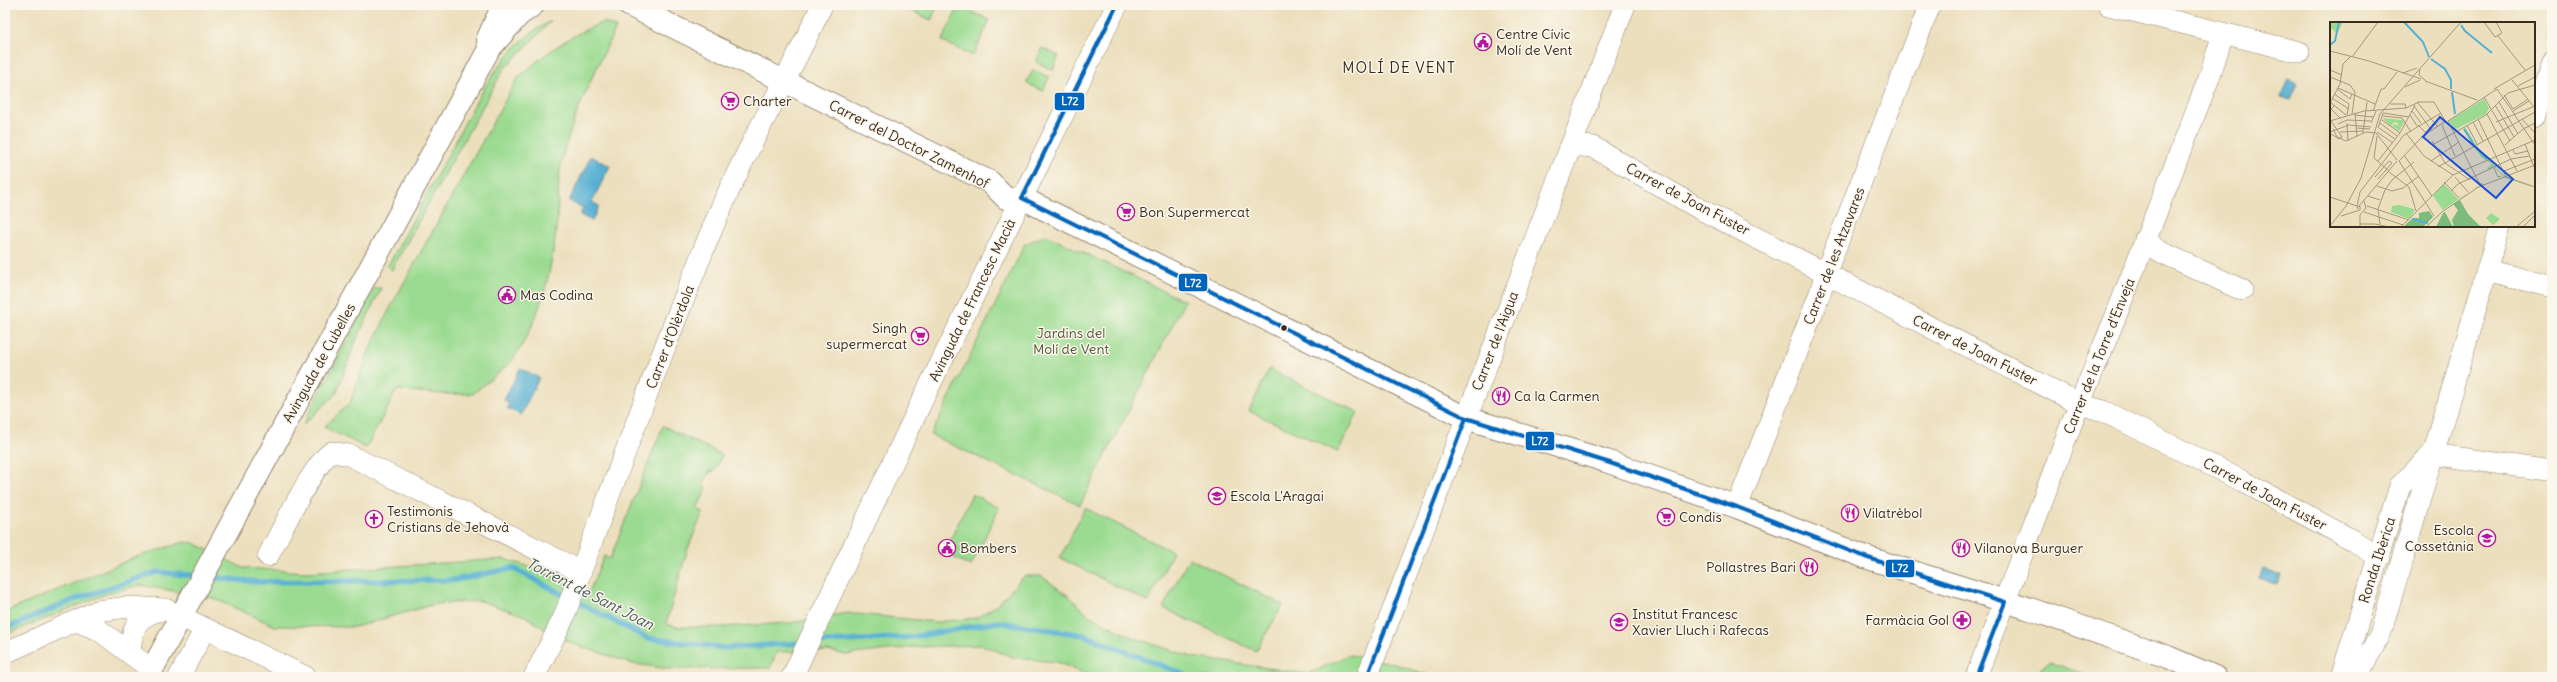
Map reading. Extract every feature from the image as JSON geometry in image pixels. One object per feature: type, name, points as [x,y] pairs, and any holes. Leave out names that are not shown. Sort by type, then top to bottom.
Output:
[{"type":"street","points":[[489,49],[488,38],[503,5]]},
{"type":"street","points":[[489,49],[519,15],[533,5]]},
{"type":"street","name":"Carrer del Doctor Zamenhof","points":[[629,5],[990,182],[1006,198],[1022,198],[1466,418],[1606,461],[1737,506],[1865,557],[2168,657],[2215,677]]},
{"type":"street","name":"Carrer d'Olèrdola","points":[[534,677],[555,634],[578,578],[718,214],[784,81],[798,57],[822,5]]},
{"type":"street","name":"Avinguda de Francesc Macià","points":[[793,674],[826,602],[1116,5]]},
{"type":"street","name":"Carrer de l'Aigua","points":[[1370,670],[1625,5]]},
{"type":"street","name":"Carrer de les Atzavares","points":[[1737,506],[1930,5]]},
{"type":"street","points":[[2109,5],[2299,52]]},
{"type":"street","name":"Carrer de la Torre d'Enveja","points":[[1976,677],[2080,404],[2209,78],[2223,34]]},
{"type":"street","name":"Avinguda de Cubelles","points":[[150,673],[178,609],[214,554],[489,49]]},
{"type":"street","points":[[2540,116],[2552,62]]},
{"type":"street","name":"Carrer de Joan Fuster","points":[[1571,145],[1593,147],[1700,208],[2080,404],[2103,411],[2237,487],[2352,540],[2379,557]]},
{"type":"street","name":"Ronda Ibèrica","points":[[2359,677],[2363,664],[2380,635],[2431,468],[2432,454],[2500,227]]},
{"type":"street","points":[[2145,239],[2157,250],[2242,290]]},
{"type":"street","points":[[2487,270],[2552,288]]},
{"type":"street","points":[[268,556],[313,473],[323,457],[332,452],[349,455],[578,578]]},
{"type":"street","points":[[2432,454],[2552,471]]},
{"type":"street","name":"Ronda Ibèrica","points":[[2341,677],[2400,486],[2432,454]]},
{"type":"street","points":[[5,653],[97,611],[128,607],[178,609],[205,629],[306,677]]},
{"type":"street","points":[[130,652],[132,633],[140,620],[147,614],[178,609]]},
{"type":"street","points":[[76,621],[100,630],[130,652],[150,673]]},
{"type":"street","points":[[179,677],[205,629]]},
{"type":"green space","points":[[900,5],[938,5],[931,20]]},
{"type":"green space","points":[[959,6],[990,20],[973,56],[942,41]]},
{"type":"green space","points":[[551,21],[503,70],[391,271],[387,267],[489,80],[516,46],[533,32]]},
{"type":"green space","points":[[604,22],[616,28],[581,102],[562,157],[559,175],[557,220],[553,255],[545,290],[533,324],[516,355],[473,394],[441,394],[397,390],[366,448],[324,427],[350,403],[369,351],[390,308],[517,79],[537,61],[568,39]]},
{"type":"green space","points":[[1042,48],[1059,56],[1053,70],[1036,62]]},
{"type":"green space","points":[[1033,70],[1049,77],[1043,91],[1026,83]]},
{"type":"green space","name":"Jardins del Molí de Vent","points":[[1046,235],[1185,301],[1080,505],[931,435],[1025,244]]},
{"type":"green space","points":[[374,288],[381,288],[355,343],[336,394],[303,425]]},
{"type":"green space","points":[[1269,369],[1358,412],[1338,452],[1249,411]]},
{"type":"green space","points":[[663,426],[722,455],[714,472],[710,471],[703,485],[707,488],[697,509],[703,512],[687,551],[666,624],[678,627],[721,627],[789,623],[847,613],[937,622],[976,618],[997,605],[1024,576],[1041,576],[1070,597],[1090,616],[1129,636],[1192,657],[1308,674],[1350,655],[1392,663],[1434,677],[1093,677],[1057,662],[1015,658],[982,645],[915,647],[846,655],[827,651],[777,652],[770,668],[671,669],[633,664],[574,644],[549,632],[525,616],[481,601],[435,604],[355,627],[275,626],[213,598],[139,585],[106,594],[5,635],[5,612],[136,557],[184,542],[194,543],[243,568],[306,572],[504,559],[531,567],[589,592],[604,556],[610,559]]},
{"type":"green space","points":[[972,494],[999,508],[971,566],[944,553]]},
{"type":"green space","points":[[1085,508],[1173,552],[1148,602],[1060,558]]},
{"type":"green space","points":[[1189,558],[1283,605],[1256,651],[1163,608]]},
{"type":"green space","points":[[2049,662],[2092,677],[2030,677]]},
{"type":"water","points":[[2288,79],[2298,83],[2291,100],[2281,97]]},
{"type":"water","points":[[591,156],[610,166],[592,202],[599,206],[592,221],[580,215],[583,208],[569,201]]},
{"type":"water","points":[[520,368],[539,378],[521,415],[507,408],[509,403],[504,400]]},
{"type":"water","points":[[2263,568],[2281,575],[2277,585],[2259,578]]},
{"type":"waterway","name":"Torrent de Sant Joan","points":[[207,577],[257,582],[455,580],[513,568],[567,597]]},
{"type":"waterway","name":"Torrent de Sant Joan","points":[[5,629],[76,599],[157,572],[198,576]]},
{"type":"waterway","name":"Torrent de Sant Joan","points":[[575,601],[647,638],[724,648],[802,643]]},
{"type":"waterway","name":"Torrent de Sant Joan","points":[[813,643],[912,637],[998,622],[1084,635],[1190,677]]},
{"type":"transit line","name":"L72","points":[[1022,198],[1117,5]]},
{"type":"transit line","name":"L72","points":[[1022,198],[1466,418],[1610,463],[1737,507],[1865,557],[2005,602],[1976,677]]},
{"type":"transit line","name":"L72","points":[[1367,677],[1466,418]]},
{"type":"place","name":"Centre Cívic Molí de Vent","points":[[1483,42]]},
{"type":"place","name":"Charter","points":[[730,101]]},
{"type":"place","name":"Bon Supermercat","points":[[1126,212]]},
{"type":"place","name":"Mas Codina","points":[[507,295]]},
{"type":"place","name":"Singh supermercat","points":[[920,336]]},
{"type":"place","name":"Ca la Carmen","points":[[1501,396]]},
{"type":"place","name":"Escola L'Aragai","points":[[1217,496]]},
{"type":"place","name":"Vilatrèbol","points":[[1850,513]]},
{"type":"place","name":"Condis","points":[[1666,517]]},
{"type":"place","name":"Testimonis Cristians de Jehovà","points":[[374,519]]},
{"type":"place","name":"Escola Cossetània","points":[[2487,538]]},
{"type":"place","name":"Bombers","points":[[947,548]]},
{"type":"place","name":"Vilanova Burguer","points":[[1961,548]]},
{"type":"place","name":"Pollastres Bari","points":[[1809,567]]},
{"type":"place","name":"Farmàcia Gol","points":[[1962,620]]},
{"type":"place","name":"Institut Francesc Xavier Lluch i Rafecas","points":[[1619,622]]},
{"type":"district","name":"MOLÍ DE VENT","points":[[1399,68]]}]
